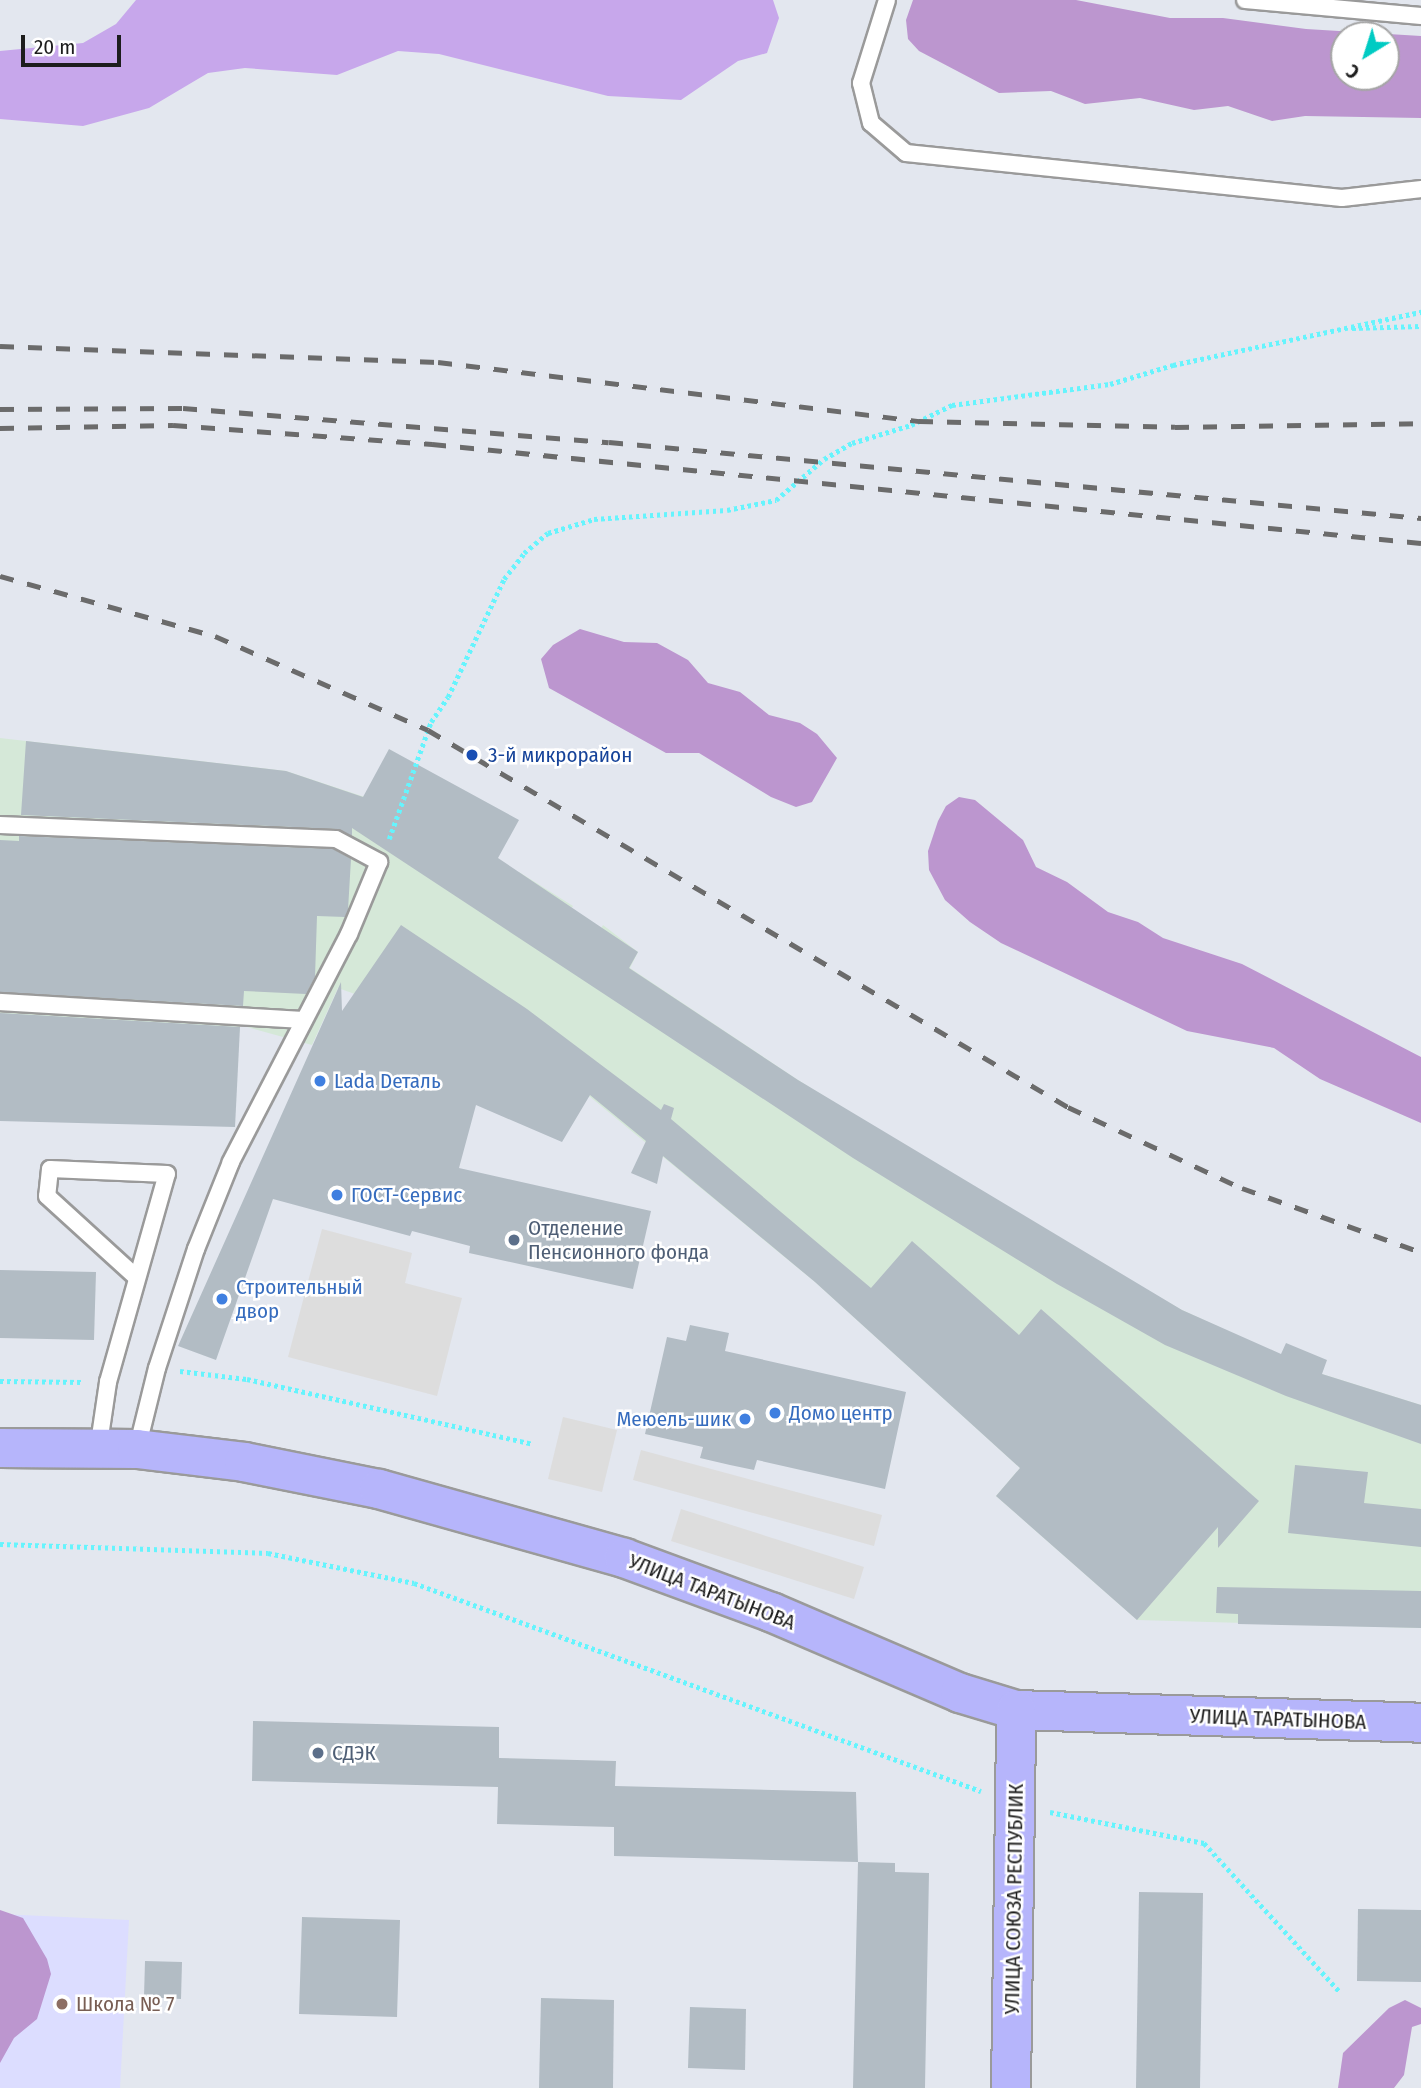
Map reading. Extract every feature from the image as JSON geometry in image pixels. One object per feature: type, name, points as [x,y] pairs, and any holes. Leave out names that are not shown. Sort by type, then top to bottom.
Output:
[{"type":"street","name":"УЛИЦА ТАРАТЫНОВА","points":[[0,1448],[137,1449],[244,1462],[379,1489],[512,1524],[687,1581],[960,1693],[1016,1710],[1421,1723]]},
{"type":"street","name":"УЛИЦА СОЮЗА РЕСПУБЛИК","points":[[1011,2088],[1016,1710]]},
{"type":"lane","points":[[887,0],[861,83],[872,123],[906,153],[1342,198],[1421,189]]},
{"type":"lane","points":[[1245,0],[1421,16]]},
{"type":"lane","points":[[0,825],[337,839],[379,862],[349,934],[226,1175],[195,1249],[157,1368],[137,1449]]},
{"type":"lane","points":[[0,1002],[303,1020]]},
{"type":"lane","points":[[98,1450],[108,1382],[135,1276],[167,1174],[50,1169],[47,1196],[135,1276]]},
{"type":"path","points":[[379,862],[431,722],[448,697],[504,579],[524,552],[548,533],[594,519],[727,510],[776,500],[824,459],[852,443],[911,425],[952,405],[1110,384],[1173,365],[1421,312]]},
{"type":"path","points":[[1339,328],[1421,326]]},
{"type":"path","points":[[157,1368],[247,1379],[532,1444]]},
{"type":"path","points":[[0,1381],[108,1382]]},
{"type":"path","points":[[0,1544],[268,1553],[414,1583],[1069,1819],[1204,1843],[1340,1992]]},
{"type":"shaded area","points":[[136,0],[773,0],[779,18],[767,53],[738,61],[681,100],[608,96],[439,54],[398,51],[337,75],[245,68],[208,73],[149,108],[83,126],[0,119],[0,51],[83,43],[116,24]]},
{"type":"shaded area","points":[[913,0],[1076,0],[1170,18],[1223,18],[1330,30],[1330,91],[1400,91],[1400,35],[1421,36],[1421,118],[1305,116],[1272,121],[1228,106],[1194,110],[1140,98],[1085,104],[1051,91],[999,93],[919,51],[908,39],[906,20]]},
{"type":"shaded area","points":[[580,629],[624,642],[657,643],[688,660],[708,683],[740,692],[769,715],[800,723],[817,734],[837,758],[812,802],[796,807],[771,797],[699,753],[666,753],[549,688],[541,659],[553,645]]},
{"type":"shaded area","points":[[0,738],[286,771],[386,804],[511,883],[519,872],[573,906],[565,919],[595,940],[603,925],[638,952],[630,968],[798,1080],[1043,1231],[1182,1310],[1322,1374],[1421,1405],[1421,1628],[1137,1620],[996,1496],[1020,1468],[815,1282],[589,1096],[395,970],[377,1002],[338,988],[312,1045],[240,1025],[236,1064],[0,1058]]},
{"type":"shaded area","points":[[959,797],[975,800],[1023,840],[1036,867],[1067,882],[1108,912],[1138,922],[1163,938],[1242,964],[1421,1057],[1421,1123],[1320,1079],[1274,1048],[1187,1031],[1001,943],[970,922],[945,900],[929,870],[928,851],[938,821],[946,806]]},
{"type":"shaded area","points":[[322,1229],[412,1253],[405,1283],[462,1298],[437,1396],[288,1357]]},
{"type":"shaded area","points":[[563,1417],[617,1430],[602,1492],[548,1479]]},
{"type":"shaded area","points":[[641,1450],[882,1515],[874,1546],[633,1480]]},
{"type":"shaded area","points":[[681,1509],[864,1567],[854,1599],[671,1541]]},
{"type":"shaded area","points":[[0,1910],[23,1918],[47,1959],[51,1974],[37,2019],[14,2038],[0,2063]]},
{"type":"shaded area","name":"Школа № 7","points":[[0,1914],[129,1920],[120,2088],[0,2088]]},
{"type":"shaded area","points":[[1405,2000],[1421,2008],[1421,2024],[1412,2027],[1404,2075],[1394,2088],[1338,2088],[1343,2053],[1389,2008]]},
{"type":"building","points":[[26,741],[286,771],[363,797],[389,749],[519,820],[498,858],[638,952],[629,968],[798,1080],[1182,1310],[1281,1354],[1286,1343],[1327,1360],[1322,1374],[1421,1405],[1421,1444],[1286,1396],[1165,1345],[1057,1284],[853,1158],[352,828],[352,836],[336,829],[21,815]]},
{"type":"building","points":[[19,836],[333,849],[351,859],[348,910],[345,917],[317,916],[315,977],[306,994],[244,991],[243,1006],[0,992],[0,840],[19,841]]},
{"type":"building","points":[[401,925],[527,1009],[661,1110],[664,1104],[674,1108],[671,1119],[871,1288],[912,1241],[1019,1335],[1041,1309],[1259,1501],[1218,1548],[1218,1527],[1137,1620],[996,1496],[1020,1468],[815,1282],[663,1156],[657,1184],[631,1173],[646,1141],[590,1095],[562,1142],[476,1105],[459,1168],[651,1211],[633,1289],[469,1253],[470,1246],[412,1231],[410,1236],[273,1199],[216,1360],[178,1346],[341,982],[342,1011]]},
{"type":"building","points":[[0,1013],[240,1027],[235,1127],[0,1121]]},
{"type":"building","points":[[0,1270],[96,1272],[94,1340],[0,1338]]},
{"type":"building","name":"Домо центр","points":[[690,1325],[729,1333],[725,1351],[906,1392],[885,1489],[757,1460],[754,1470],[730,1465],[700,1458],[703,1447],[645,1434],[667,1337],[686,1341]]},
{"type":"building","points":[[1295,1465],[1368,1472],[1364,1503],[1421,1509],[1421,1547],[1288,1533]]},
{"type":"building","points":[[1217,1587],[1421,1591],[1421,1628],[1238,1624],[1238,1614],[1216,1613]]},
{"type":"building","points":[[253,1721],[499,1727],[499,1758],[616,1761],[615,1786],[856,1792],[858,1862],[614,1856],[614,1827],[497,1824],[498,1787],[252,1781]]},
{"type":"building","points":[[858,1862],[895,1863],[895,1872],[929,1873],[925,2088],[853,2088]]},
{"type":"building","points":[[1139,1892],[1203,1893],[1200,2088],[1136,2088]]},
{"type":"building","points":[[1358,1909],[1421,1910],[1421,1982],[1357,1981]]},
{"type":"building","points":[[302,1917],[400,1920],[397,2017],[299,2014]]},
{"type":"building","points":[[145,1961],[182,1962],[181,1999],[144,1997]]},
{"type":"building","points":[[541,1998],[614,2000],[613,2088],[539,2088]]},
{"type":"building","points":[[690,2007],[746,2009],[745,2070],[688,2068]]},
{"type":"railway","points":[[0,346],[438,362],[919,421],[1175,427],[1421,423]]},
{"type":"railway","points":[[0,409],[183,408],[609,442],[1421,518]]},
{"type":"railway","points":[[0,428],[173,425],[432,444],[1421,543]]},
{"type":"railway","points":[[0,576],[215,636],[428,730],[1068,1107],[1242,1188],[1421,1252]]},
{"type":"place","name":"3-й микрорайон","points":[[472,755]]},
{"type":"place","name":"Lada Dеталь","points":[[320,1081]]},
{"type":"place","name":"ГОСТ-Сервис","points":[[337,1195]]},
{"type":"place","name":"Отделение Пенсионного фонда","points":[[514,1240]]},
{"type":"place","name":"Строительный двор","points":[[222,1299]]},
{"type":"place","name":"Домо центр","points":[[775,1413]]},
{"type":"place","name":"Меюель-шик","points":[[745,1419]]},
{"type":"place","name":"СДЭК","points":[[318,1753]]},
{"type":"place","name":"Школа № 7","points":[[62,2004]]}]
